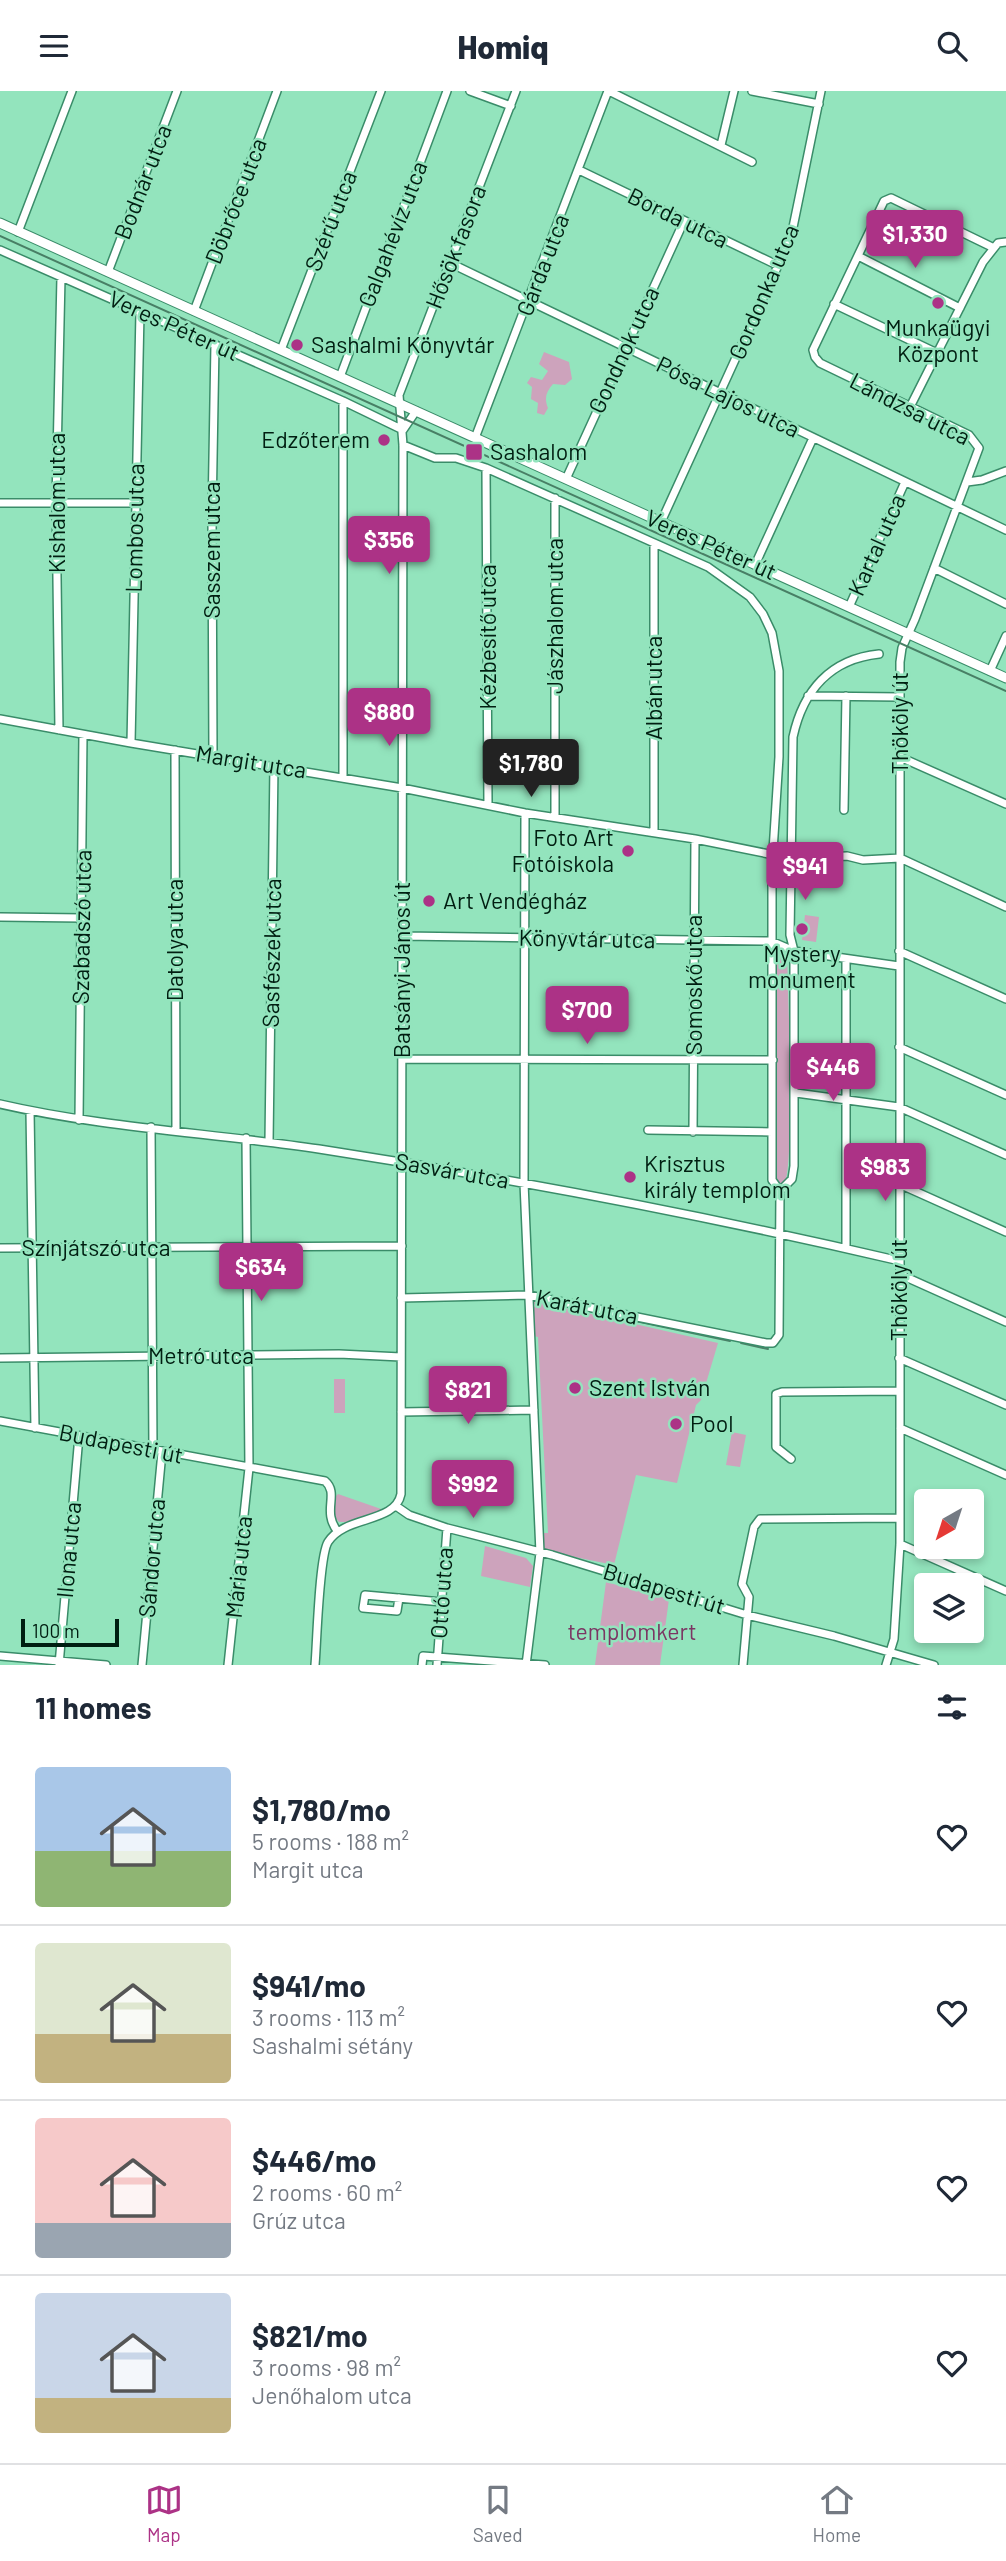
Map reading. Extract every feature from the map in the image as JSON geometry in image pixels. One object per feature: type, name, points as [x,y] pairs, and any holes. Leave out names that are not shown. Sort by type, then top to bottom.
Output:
[{"type":"main road","name":"Veres Péter út","points":[[0,223],[1006,678]]},
{"type":"street","points":[[18,232],[72,91]]},
{"type":"street","name":"Bodnár utca","points":[[108,272],[177,91]]},
{"type":"street","name":"Döbrőce utca","points":[[194,311],[276,91]]},
{"type":"street","name":"Szérű utca","points":[[281,350],[381,91]]},
{"type":"street","name":"Galgahévíz utca","points":[[340,377],[447,91]]},
{"type":"street","points":[[470,91],[511,106]]},
{"type":"street","name":"Hősök fasora","points":[[399,403],[400,392],[516,91]]},
{"type":"street","points":[[608,91],[752,162]]},
{"type":"street","name":"Gárda utca","points":[[475,438],[608,91]]},
{"type":"street","points":[[721,145],[734,91]]},
{"type":"street","points":[[752,91],[819,104]]},
{"type":"street","name":"Gordonka utca","points":[[661,522],[794,228],[821,91]]},
{"type":"street","name":"Borda utca","points":[[579,170],[777,265]]},
{"type":"street","name":"Lándzsa utca","points":[[908,634],[979,451],[976,441],[970,435],[820,363],[813,350],[884,201],[891,198],[994,248]]},
{"type":"street","name":"Gondnok utca","points":[[566,479],[684,221]]},
{"type":"street","points":[[910,407],[983,262],[998,243],[1006,242]]},
{"type":"street","name":"Veres Péter út","points":[[0,250],[403,430]]},
{"type":"street","points":[[858,256],[960,308]]},
{"type":"street","name":"Pósa Lajos utca","points":[[450,264],[1006,530]]},
{"type":"street","name":"Kishalom utca","points":[[59,730],[56,502],[61,277]]},
{"type":"street","points":[[834,304],[937,353]]},
{"type":"street","name":"Lombos utca","points":[[131,743],[140,312]]},
{"type":"street","name":"Sasszem utca","points":[[213,756],[212,516],[215,344]]},
{"type":"street","points":[[343,401],[343,777]]},
{"type":"street","name":"Batsányi János út","points":[[395,1507],[401,1494],[402,1246],[403,430],[399,403]]},
{"type":"street","points":[[403,430],[416,411]]},
{"type":"street","points":[[755,565],[813,437]]},
{"type":"street","name":"Veres Péter út","points":[[403,445],[435,458],[456,458],[486,468],[722,576],[741,589],[758,606],[767,622],[775,641],[779,671],[779,757],[772,867],[771,941],[772,1180],[780,1191]]},
{"type":"street","name":"Kézbesítő utca","points":[[486,468],[488,805]]},
{"type":"street","points":[[967,482],[982,480],[1006,471]]},
{"type":"street","name":"Kartal utca","points":[[849,607],[905,482]]},
{"type":"street","name":"Jászhalom utca","points":[[555,498],[555,817]]},
{"type":"street","points":[[0,503],[136,503]]},
{"type":"street","name":"Albán utca","points":[[654,543],[654,832]]},
{"type":"street","points":[[934,568],[1006,604]]},
{"type":"street","name":"Thököly út","points":[[886,1665],[895,1632],[900,1544],[900,697],[901,651],[908,634]]},
{"type":"street","points":[[990,671],[1006,636]]},
{"type":"street","points":[[780,1234],[780,1191],[786,1188],[792,1179],[796,1093],[794,951],[790,935],[792,758],[795,727],[807,696],[823,678],[861,657],[879,654]]},
{"type":"street","points":[[807,696],[900,697]]},
{"type":"street","points":[[845,810],[846,696]]},
{"type":"street","name":"Margit utca","points":[[0,719],[402,787],[526,813],[654,832],[774,855],[831,860],[900,858]]},
{"type":"street","name":"Szabadszó utca","points":[[79,1120],[83,735]]},
{"type":"street","name":"Datolya utca","points":[[175,750],[176,1130]]},
{"type":"street","points":[[779,757],[792,758]]},
{"type":"street","points":[[900,757],[1006,804]]},
{"type":"street","name":"Sasfészek utca","points":[[269,1142],[274,765]]},
{"type":"street","points":[[526,813],[524,1183],[540,1553],[526,1664]]},
{"type":"street","name":"Somoskő utca","points":[[693,1132],[695,839]]},
{"type":"street","points":[[900,858],[1006,907]]},
{"type":"street","points":[[0,917],[83,918]]},
{"type":"street","name":"Könyvtár utca","points":[[402,936],[771,941]]},
{"type":"street","points":[[771,941],[794,951],[899,966]]},
{"type":"street","points":[[899,951],[1006,999]]},
{"type":"street","points":[[846,959],[846,1248]]},
{"type":"street","points":[[899,1047],[1006,1095]]},
{"type":"street","points":[[402,1059],[773,1060]]},
{"type":"street","points":[[796,1093],[899,1107],[1006,1155]]},
{"type":"street","name":"Sasvár utca","points":[[0,1104],[79,1120],[246,1138],[524,1183],[653,1206],[900,1261]]},
{"type":"street","points":[[30,1111],[35,1428]]},
{"type":"street","points":[[151,1127],[153,1450]]},
{"type":"street","points":[[648,1130],[772,1132]]},
{"type":"street","name":"Mária utca","points":[[228,1665],[249,1468],[246,1138]]},
{"type":"street","points":[[899,1184],[1006,1232]]},
{"type":"street","name":"Karát utca","points":[[401,1298],[528,1295],[770,1344],[779,1335],[780,1234]]},
{"type":"street","name":"Színjátszó utca","points":[[0,1248],[402,1246]]},
{"type":"street","points":[[899,1275],[1006,1322]]},
{"type":"street","name":"Metró utca","points":[[0,1358],[339,1354],[401,1357]]},
{"type":"street","points":[[899,1358],[1006,1405]]},
{"type":"street","points":[[791,1459],[776,1447],[776,1394],[900,1391]]},
{"type":"street","points":[[401,1412],[534,1410]]},
{"type":"street","name":"Budapesti út","points":[[0,1421],[325,1482],[332,1491],[329,1519],[338,1532]]},
{"type":"street","points":[[900,1428],[1006,1475]]},
{"type":"street","name":"Ilona utca","points":[[60,1663],[79,1436]]},
{"type":"street","name":"Sándor utca","points":[[142,1665],[162,1452]]},
{"type":"street","points":[[315,1665],[324,1555],[328,1542],[350,1525],[395,1507]]},
{"type":"street","name":"Budapesti út","points":[[395,1507],[408,1515],[447,1528],[674,1591],[747,1615],[934,1665]]},
{"type":"street","points":[[744,1665],[749,1597],[742,1584],[754,1527],[760,1519],[900,1518]]},
{"type":"street","name":"Ottó utca","points":[[422,1665],[423,1656],[437,1661],[447,1528]]},
{"type":"street","points":[[900,1544],[1006,1591]]},
{"type":"street","points":[[399,1598],[397,1611],[363,1608],[365,1595],[399,1598],[442,1602]]},
{"type":"street","points":[[0,1655],[60,1663],[106,1665]]},
{"type":"street","points":[[437,1661],[545,1665]]},
{"type":"green space","points":[[544,352],[569,362],[572,379],[565,385],[553,384],[547,392],[548,408],[544,415],[537,413],[538,403],[531,399],[532,387],[527,383],[531,377],[542,380],[548,371],[539,364]]},
{"type":"green space","points":[[805,915],[819,917],[816,942],[802,940]]},
{"type":"green space","points":[[774,951],[787,955],[790,1114],[784,1184],[778,1184],[775,1179]]},
{"type":"green space","points":[[530,1300],[718,1343],[701,1400],[696,1405],[677,1483],[636,1475],[614,1565],[540,1550],[541,1533],[548,1533],[538,1337],[533,1336]]},
{"type":"green space","points":[[334,1379],[345,1379],[345,1413],[334,1413]]},
{"type":"green space","points":[[732,1432],[746,1435],[740,1467],[726,1465]]},
{"type":"green space","points":[[338,1494],[384,1510],[339,1522],[333,1515],[334,1498]]},
{"type":"green space","points":[[485,1546],[526,1558],[533,1566],[530,1587],[481,1576]]},
{"type":"green space","name":"templomkert","points":[[606,1582],[669,1599],[660,1665],[595,1665]]},
{"type":"waterway","points":[[626,1319],[730,1341]]},
{"type":"waterway","points":[[741,1343],[768,1349]]},
{"type":"tram line","points":[[0,236],[1006,691]]},
{"type":"place","name":"Munkaügyi Központ","points":[[938,303]]},
{"type":"place","name":"Sashalmi Könyvtár","points":[[297,345]]},
{"type":"place","name":"Edzőterem","points":[[384,440]]},
{"type":"place","name":"Sashalom","points":[[474,452]]},
{"type":"place","name":"Foto Art Fotóiskola","points":[[628,851]]},
{"type":"place","name":"Art Vendégház","points":[[429,901]]},
{"type":"place","name":"Mystery monument","points":[[802,929]]},
{"type":"place","name":"Krisztus király templom","points":[[630,1177]]},
{"type":"place","name":"Szent István","points":[[575,1388]]},
{"type":"place","name":"Pool","points":[[676,1424]]}]
